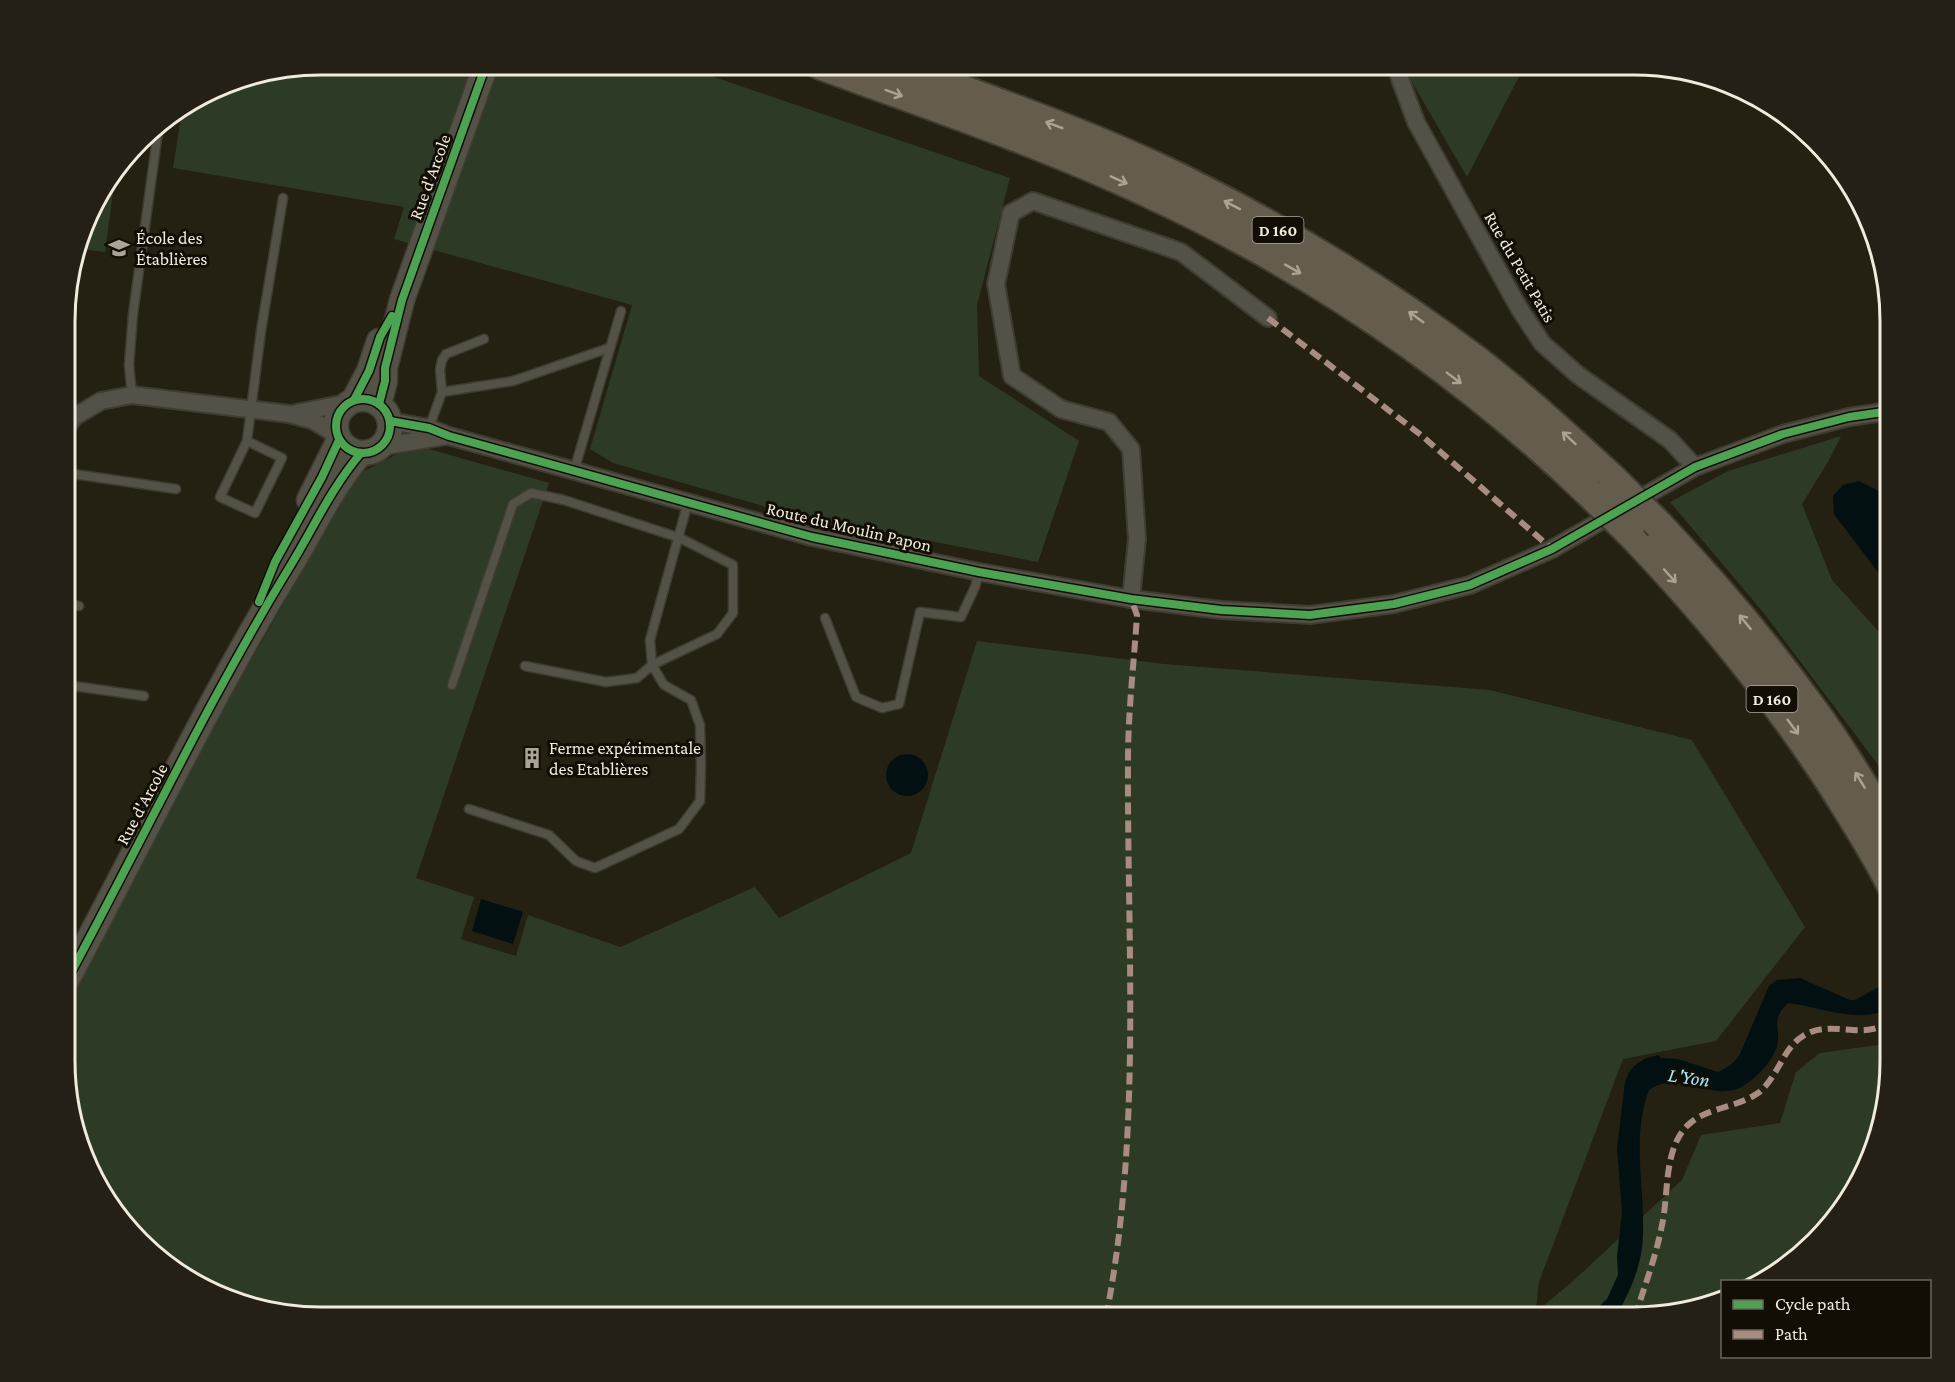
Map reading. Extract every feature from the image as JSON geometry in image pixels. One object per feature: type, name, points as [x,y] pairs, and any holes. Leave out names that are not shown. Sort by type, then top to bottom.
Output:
[{"type":"highway","name":"D 160","points":[[846,75],[1090,167],[1145,191],[1223,230],[1318,283],[1400,338],[1478,396],[1588,492],[1630,533],[1715,626],[1804,742],[1850,812],[1880,865]]},
{"type":"highway","name":"D 160","points":[[922,75],[1107,146],[1176,176],[1297,241],[1405,309],[1476,360],[1542,414],[1612,478],[1659,525],[1734,608],[1832,737],[1880,814]]},
{"type":"main road","name":"Rue d'Arcole","points":[[384,413],[385,368],[402,300],[482,75]]},
{"type":"main road","name":"Rue d'Arcole","points":[[350,402],[369,371],[380,337],[402,300]]},
{"type":"main road","points":[[362,398],[384,413],[390,431],[386,440],[370,450],[345,447],[338,437],[336,418],[350,402],[362,398]]},
{"type":"main road","name":"Rue d'Arcole","points":[[244,641],[275,562],[322,477],[338,437]]},
{"type":"main road","name":"Rue d'Arcole","points":[[75,965],[244,641],[296,556],[336,484],[370,450]]},
{"type":"street","name":"Rue du Petit Patis","points":[[1399,75],[1416,122],[1519,308],[1542,343],[1578,375],[1670,440],[1695,467]]},
{"type":"street","points":[[1131,599],[1137,538],[1131,449],[1108,422],[1061,409],[1012,376],[996,284],[1011,213],[1033,201],[1181,252],[1268,318]]},
{"type":"street","points":[[75,415],[101,401],[132,395],[290,414],[312,420],[338,437]]},
{"type":"street","points":[[290,414],[350,402]]},
{"type":"street","name":"Route du Moulin Papon","points":[[384,413],[449,436],[812,537],[979,572],[1131,599],[1221,610],[1310,615],[1394,604],[1470,585],[1552,549],[1695,467],[1783,434],[1849,417],[1880,412]]},
{"type":"street","name":"Route du Moulin Papon","points":[[370,450],[449,436]]},
{"type":"lane","points":[[132,395],[129,365],[157,138]]},
{"type":"lane","points":[[247,441],[282,458],[255,513],[220,497],[247,441],[261,331],[283,198]]},
{"type":"lane","points":[[574,471],[621,311]]},
{"type":"lane","points":[[429,428],[442,392],[440,370],[442,360],[446,354],[484,339]]},
{"type":"lane","points":[[442,392],[513,381],[609,348]]},
{"type":"lane","points":[[75,474],[176,489]]},
{"type":"lane","points":[[452,685],[513,504],[531,493],[564,500],[680,538],[733,565],[732,613],[717,634],[652,665],[637,678],[606,682],[525,666]]},
{"type":"lane","points":[[469,809],[549,835],[576,861],[595,868],[679,829],[700,801],[700,725],[691,700],[664,685],[652,665],[650,640],[680,538],[688,502]]},
{"type":"lane","points":[[825,618],[856,697],[882,708],[899,704],[920,612],[960,617],[975,587],[979,572]]},
{"type":"lane","points":[[75,605],[79,606]]},
{"type":"lane","points":[[75,687],[144,696]]},
{"type":"green space","points":[[321,75],[708,75],[1010,178],[977,305],[979,376],[1079,441],[1038,562],[791,514],[613,463],[590,449],[632,305],[394,239],[404,207],[173,168],[180,120],[212,100],[242,88],[289,77]]},
{"type":"green space","points":[[1408,75],[1520,75],[1467,177]]},
{"type":"green space","points":[[113,190],[105,252],[86,250],[100,212]]},
{"type":"green space","points":[[1841,436],[1802,504],[1832,580],[1880,633],[1880,768],[1763,612],[1670,502],[1728,471]]},
{"type":"green space","points":[[415,445],[549,483],[416,878],[474,897],[461,939],[516,956],[528,915],[620,947],[755,887],[779,918],[911,853],[977,641],[1164,664],[1490,690],[1692,740],[1805,927],[1716,1041],[1623,1059],[1539,1282],[1536,1307],[321,1307],[289,1305],[242,1294],[198,1274],[159,1246],[126,1211],[100,1170],[83,1124],[77,1093],[75,967],[358,474]]},
{"type":"green space","points":[[1880,1045],[1878,1093],[1867,1140],[1847,1184],[1829,1211],[1808,1235],[1784,1256],[1757,1274],[1746,1280],[1721,1280],[1721,1291],[1697,1299],[1666,1305],[1634,1307],[1543,1307],[1682,1180],[1701,1135],[1780,1123],[1796,1072],[1820,1053]]},
{"type":"water","points":[[1859,481],[1880,492],[1880,575],[1834,514],[1833,496],[1843,485]]},
{"type":"water","points":[[907,754],[915,755],[922,760],[927,767],[927,783],[922,790],[915,795],[907,796],[899,795],[892,790],[887,783],[886,775],[887,767],[892,760],[899,755]]},
{"type":"water","points":[[481,899],[523,912],[513,944],[472,931]]},
{"type":"water","name":"L'Yon","points":[[1800,978],[1850,1000],[1855,1000],[1880,986],[1880,1012],[1851,1015],[1788,1003],[1777,1021],[1777,1047],[1763,1069],[1749,1082],[1736,1089],[1724,1091],[1673,1083],[1661,1084],[1649,1090],[1641,1126],[1643,1236],[1638,1268],[1621,1307],[1598,1307],[1607,1299],[1618,1275],[1617,1257],[1622,1212],[1617,1149],[1625,1082],[1629,1072],[1644,1059],[1658,1055],[1661,1058],[1678,1059],[1718,1072],[1725,1069],[1740,1054],[1769,986],[1777,980]]},
{"type":"marked path","points":[[1268,318],[1421,435],[1552,549]]},
{"type":"marked path","points":[[1108,1307],[1117,1248],[1129,1109],[1128,742],[1137,615],[1131,599]]},
{"type":"marked path","points":[[1638,1307],[1659,1237],[1674,1146],[1688,1125],[1704,1115],[1741,1102],[1758,1093],[1771,1080],[1790,1048],[1803,1036],[1825,1029],[1869,1030],[1880,1027]]},
{"type":"cycle path","points":[[379,404],[385,381],[385,368],[402,300],[482,75]]},
{"type":"cycle path","points":[[354,400],[369,371],[380,337],[392,316]]},
{"type":"cycle path","points":[[358,399],[368,399],[378,403],[386,411],[390,426],[386,441],[378,449],[368,453],[358,453],[348,449],[340,441],[336,431],[336,421],[340,411],[348,403],[358,399]]},
{"type":"cycle path","points":[[390,421],[429,428],[449,436],[812,537],[979,572],[1131,599],[1221,610],[1310,615],[1394,604],[1470,585],[1552,549],[1695,467],[1783,434],[1849,417],[1880,412]]},
{"type":"cycle path","points":[[259,602],[275,562],[322,477],[339,440]]},
{"type":"cycle path","points":[[75,965],[175,772],[259,618],[331,494],[361,453]]},
{"type":"place","name":"École des Établières","points":[[119,248]]},
{"type":"place","name":"Ferme expérimentale des Etablières","points":[[532,758]]}]
